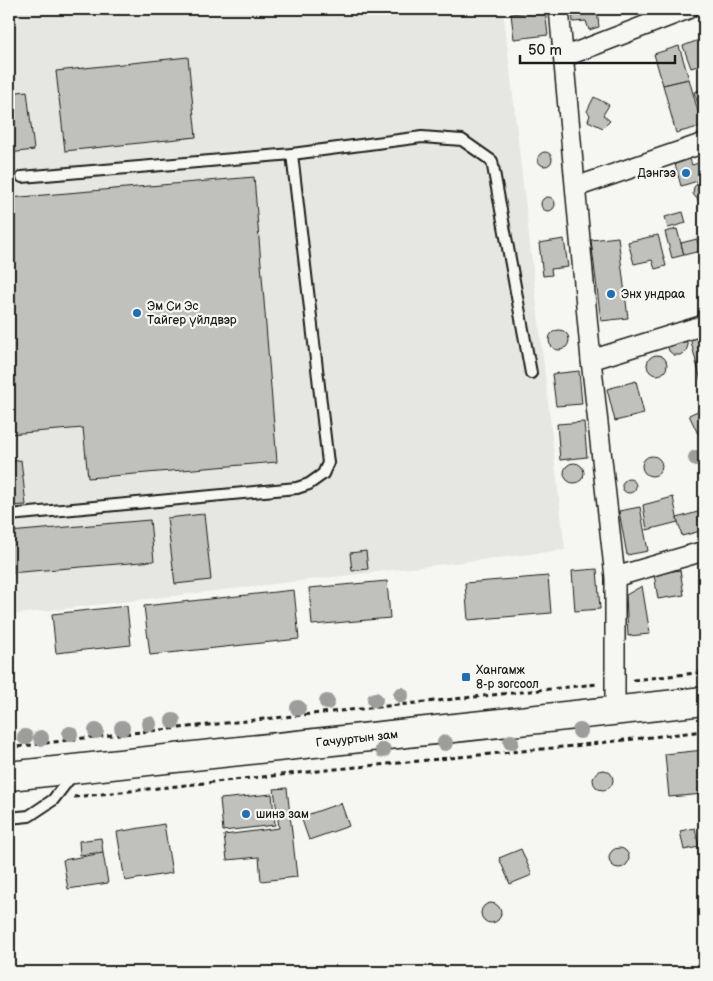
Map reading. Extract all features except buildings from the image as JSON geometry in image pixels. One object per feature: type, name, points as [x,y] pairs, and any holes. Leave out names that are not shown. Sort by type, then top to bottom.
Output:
[{"type":"highway","name":"Гачууртын зам","points":[[9,776],[704,701]]},
{"type":"street","points":[[559,9],[591,360],[615,577],[615,711]]},
{"type":"street","points":[[564,57],[688,9]]},
{"type":"street","points":[[576,186],[704,143]]},
{"type":"street","points":[[591,360],[704,325]]},
{"type":"street","points":[[615,577],[704,551]]},
{"type":"lane","points":[[22,176],[292,154],[422,137],[462,140],[492,161],[531,373]]},
{"type":"lane","points":[[9,515],[297,488],[309,484],[323,474],[328,463],[292,154]]},
{"type":"lane","points":[[9,818],[29,816],[53,800],[78,768]]},
{"type":"path","points":[[9,748],[84,738],[704,672]]},
{"type":"path","points":[[53,800],[704,731]]},
{"type":"shaded area","points":[[9,9],[503,9],[565,550],[9,615]]},
{"type":"railway","points":[[688,972],[704,968]]},
{"type":"place","name":"Дэнгээ","points":[[686,173]]},
{"type":"place","name":"Энх ундраа","points":[[611,294]]},
{"type":"place","name":"Эм Си Эс Тайгер үйлдвэр","points":[[137,313]]},
{"type":"place","name":"Хангамж 8-р зогсоол","points":[[466,677]]},
{"type":"place","name":"шинэ зам","points":[[246,814]]}]
